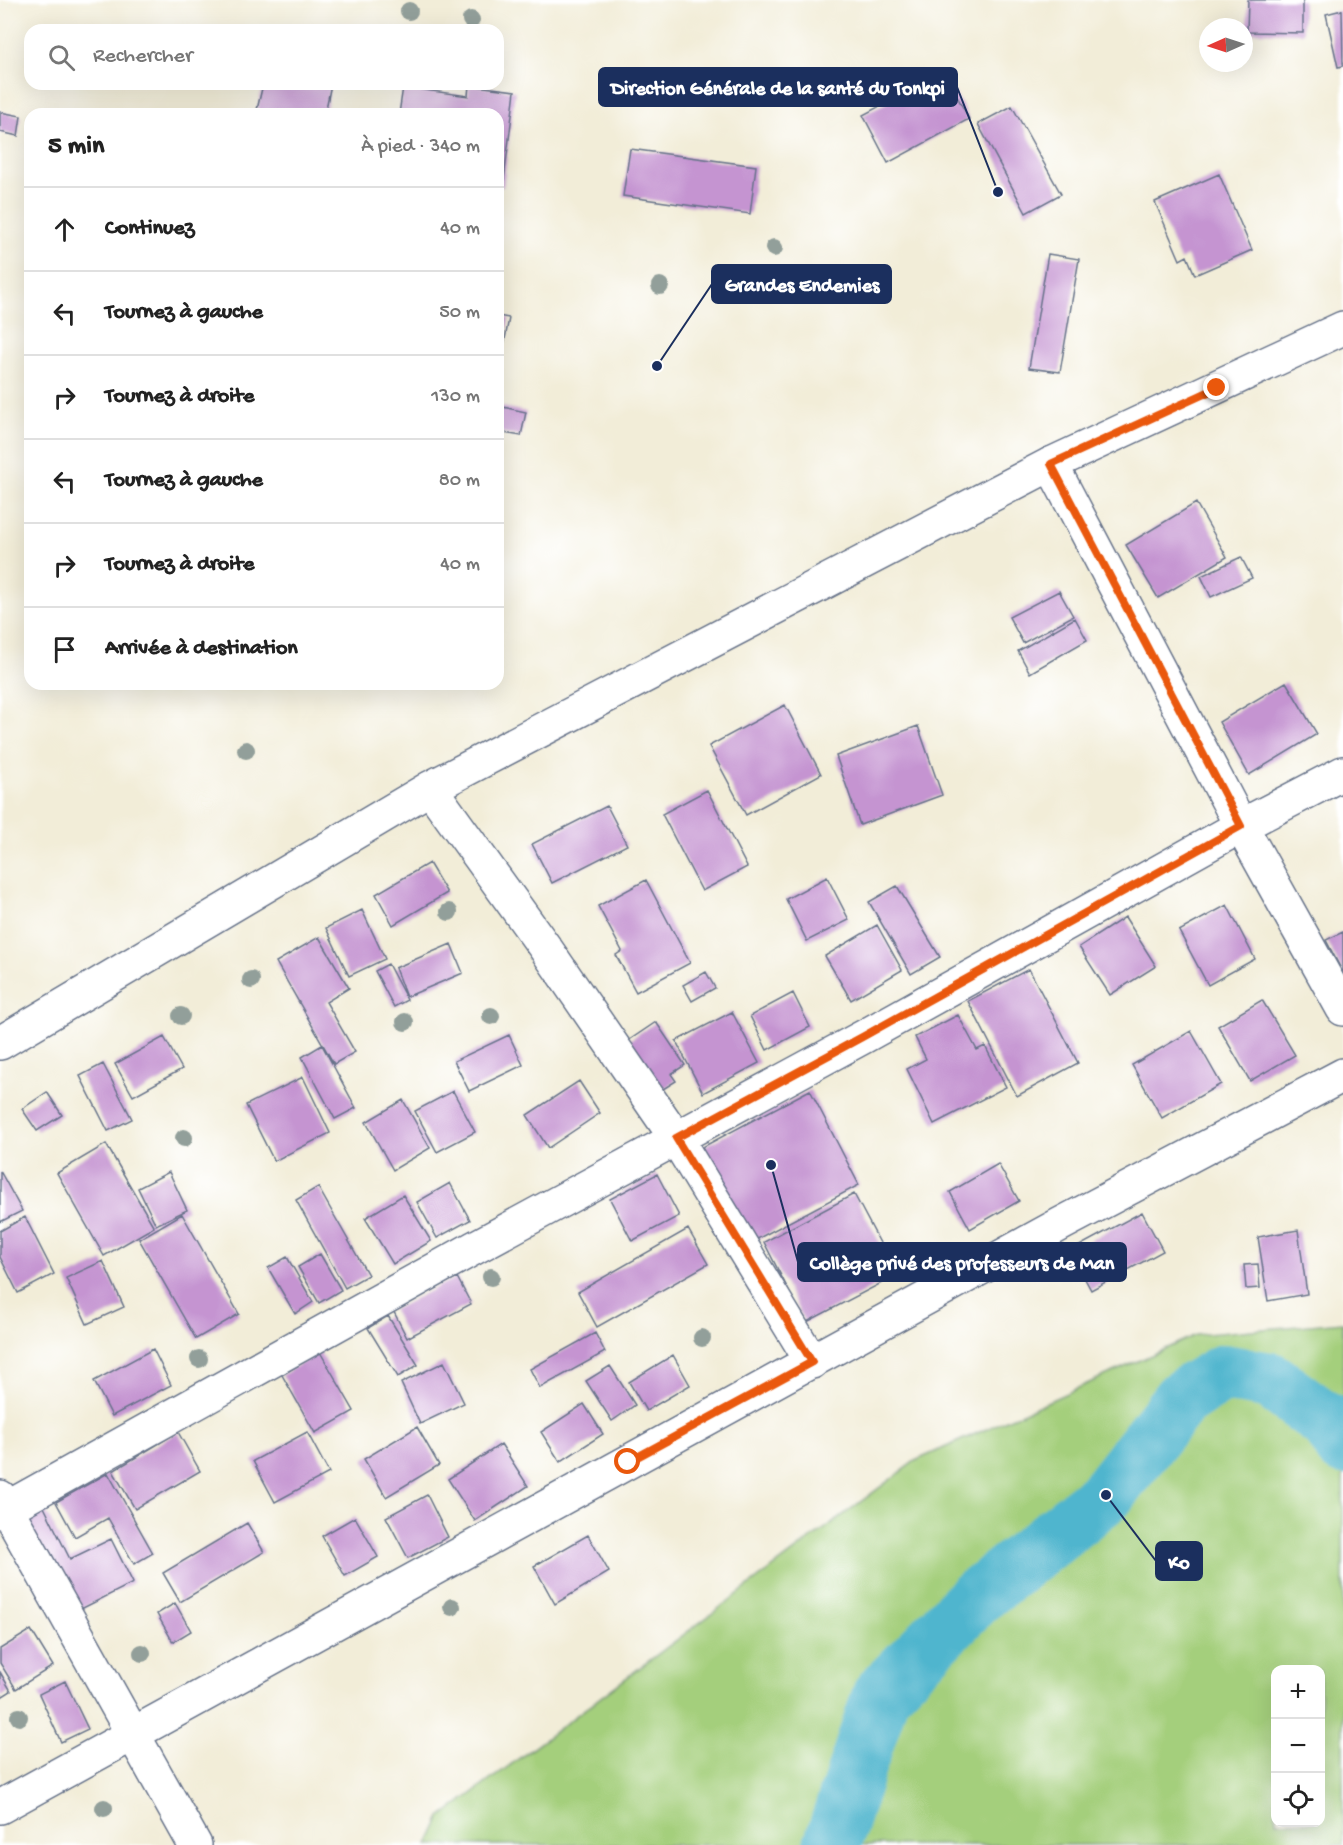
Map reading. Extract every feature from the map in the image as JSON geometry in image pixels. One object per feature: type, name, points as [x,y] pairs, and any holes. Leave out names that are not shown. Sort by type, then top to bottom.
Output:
[{"type":"street","points":[[0,1043],[430,788],[1051,464],[1343,328]]},
{"type":"street","points":[[1051,464],[1241,826],[1343,1009]]},
{"type":"street","points":[[195,1845],[2,1506],[875,1031],[1241,826],[1343,773]]},
{"type":"street","points":[[430,788],[546,949],[676,1138],[812,1362]]},
{"type":"street","points":[[0,1807],[1061,1224],[1343,1075]]},
{"type":"green space","points":[[1343,1322],[1343,1845],[428,1845],[441,1817],[915,1461],[1196,1335]]},
{"type":"building","points":[[1248,0],[1303,0],[1303,33],[1253,32],[1253,18],[1247,18]]},
{"type":"building","points":[[1342,10],[1343,66],[1338,67],[1326,14]]},
{"type":"building","points":[[944,72],[969,119],[888,163],[863,115]]},
{"type":"building","points":[[262,90],[330,90],[326,108],[257,108]]},
{"type":"building","points":[[403,90],[425,90],[468,96],[469,90],[515,91],[504,179],[504,108],[400,108]]},
{"type":"building","points":[[1012,106],[1061,194],[1026,213],[978,124]]},
{"type":"building","points":[[0,112],[21,116],[18,136],[0,132]]},
{"type":"building","points":[[630,149],[756,166],[750,214],[623,196]]},
{"type":"building","points":[[1219,174],[1252,250],[1195,275],[1187,256],[1180,260],[1155,202]]},
{"type":"building","points":[[1048,254],[1079,259],[1060,372],[1029,368]]},
{"type":"building","points":[[504,317],[509,318],[504,344]]},
{"type":"building","points":[[504,407],[526,412],[521,436],[504,433]]},
{"type":"building","points":[[1196,503],[1227,557],[1158,598],[1126,545]]},
{"type":"building","points":[[1241,557],[1252,578],[1211,597],[1201,576]]},
{"type":"building","points":[[1059,591],[1073,616],[1023,643],[1009,617]]},
{"type":"building","points":[[1075,618],[1087,640],[1030,673],[1018,651]]},
{"type":"building","points":[[1286,682],[1317,734],[1249,775],[1219,722]]},
{"type":"building","points":[[785,705],[821,774],[746,815],[709,746]]},
{"type":"building","points":[[918,726],[942,795],[860,825],[836,756]]},
{"type":"building","points":[[707,790],[747,867],[702,891],[662,814]]},
{"type":"building","points":[[607,806],[627,845],[552,883],[532,844]]},
{"type":"building","points":[[429,863],[447,893],[393,925],[376,894]]},
{"type":"building","points":[[827,877],[849,920],[807,941],[786,899]]},
{"type":"building","points":[[646,880],[690,963],[636,992],[616,955],[622,951],[598,906]]},
{"type":"building","points":[[897,886],[940,957],[911,974],[869,902]]},
{"type":"building","points":[[1227,905],[1255,959],[1208,985],[1179,931]]},
{"type":"building","points":[[362,910],[385,959],[349,976],[326,928]]},
{"type":"building","points":[[1125,917],[1156,966],[1110,995],[1079,947]]},
{"type":"building","points":[[877,925],[902,970],[851,1000],[825,956]]},
{"type":"building","points":[[1343,932],[1343,973],[1326,940]]},
{"type":"building","points":[[319,937],[349,988],[326,1002],[355,1052],[334,1064],[276,962]]},
{"type":"building","points":[[451,944],[463,973],[406,997],[395,968]]},
{"type":"building","points":[[388,964],[407,1000],[394,1007],[375,971]]},
{"type":"building","points":[[1029,969],[1078,1063],[1017,1096],[968,1001]]},
{"type":"building","points":[[706,972],[715,988],[692,1001],[683,985]]},
{"type":"building","points":[[793,993],[810,1027],[767,1050],[750,1016]]},
{"type":"building","points":[[1262,1000],[1295,1055],[1250,1081],[1218,1026]]},
{"type":"building","points":[[732,1012],[759,1063],[703,1093],[676,1041]]},
{"type":"building","points":[[958,1015],[977,1050],[985,1046],[1006,1087],[934,1124],[907,1069],[926,1059],[915,1037]]},
{"type":"building","points":[[656,1022],[685,1065],[671,1074],[676,1081],[655,1094],[622,1045]]},
{"type":"building","points":[[1191,1031],[1221,1084],[1162,1118],[1132,1065]]},
{"type":"building","points":[[509,1035],[523,1065],[469,1091],[454,1061]]},
{"type":"building","points":[[164,1037],[182,1069],[133,1096],[115,1064]]},
{"type":"building","points":[[322,1045],[356,1108],[335,1119],[302,1057]]},
{"type":"building","points":[[103,1064],[132,1119],[108,1131],[80,1076]]},
{"type":"building","points":[[303,1077],[330,1133],[274,1161],[246,1105]]},
{"type":"building","points":[[579,1081],[600,1113],[548,1148],[527,1115]]},
{"type":"building","points":[[810,1090],[859,1185],[746,1245],[697,1150]]},
{"type":"building","points":[[453,1091],[475,1132],[437,1152],[415,1111]]},
{"type":"building","points":[[47,1092],[62,1115],[37,1131],[22,1109]]},
{"type":"building","points":[[403,1100],[430,1148],[393,1170],[366,1122]]},
{"type":"building","points":[[106,1144],[154,1227],[104,1256],[57,1173]]},
{"type":"building","points":[[998,1164],[1019,1201],[970,1229],[950,1192]]},
{"type":"building","points":[[0,1171],[22,1211],[0,1222]]},
{"type":"building","points":[[169,1172],[187,1210],[156,1225],[138,1188]]},
{"type":"building","points":[[657,1174],[679,1216],[632,1241],[610,1199]]},
{"type":"building","points":[[450,1183],[470,1220],[437,1238],[417,1202]]},
{"type":"building","points":[[318,1187],[368,1275],[345,1288],[296,1200]]},
{"type":"building","points":[[854,1194],[897,1275],[805,1323],[764,1242]]},
{"type":"building","points":[[403,1195],[431,1241],[393,1264],[365,1218]]},
{"type":"building","points":[[1142,1212],[1163,1251],[1091,1290],[1070,1251]]},
{"type":"building","points":[[182,1214],[239,1314],[196,1339],[139,1239]]},
{"type":"building","points":[[25,1217],[54,1274],[18,1293],[0,1257],[0,1231]]},
{"type":"building","points":[[688,1229],[708,1264],[597,1327],[578,1292]]},
{"type":"building","points":[[1298,1230],[1307,1294],[1268,1301],[1258,1237]]},
{"type":"building","points":[[320,1254],[341,1290],[319,1303],[298,1267]]},
{"type":"building","points":[[287,1257],[313,1302],[295,1314],[268,1268]]},
{"type":"building","points":[[103,1261],[124,1307],[87,1324],[66,1278]]},
{"type":"building","points":[[1258,1264],[1260,1288],[1246,1289],[1244,1265]]},
{"type":"building","points":[[457,1277],[471,1304],[407,1338],[393,1310]]},
{"type":"building","points":[[388,1316],[418,1365],[398,1377],[368,1328]]},
{"type":"building","points":[[595,1333],[605,1352],[540,1388],[530,1369]]},
{"type":"building","points":[[153,1349],[171,1385],[112,1416],[94,1381]]},
{"type":"building","points":[[320,1352],[354,1411],[315,1433],[282,1375]]},
{"type":"building","points":[[673,1355],[690,1385],[646,1411],[629,1382]]},
{"type":"building","points":[[444,1362],[464,1403],[420,1424],[401,1383]]},
{"type":"building","points":[[610,1366],[635,1405],[612,1421],[586,1381]]},
{"type":"building","points":[[584,1404],[603,1434],[560,1462],[541,1432]]},
{"type":"building","points":[[417,1427],[439,1465],[386,1497],[364,1459]]},
{"type":"building","points":[[178,1432],[200,1471],[135,1509],[113,1471]]},
{"type":"building","points":[[307,1432],[329,1473],[275,1502],[253,1461]]},
{"type":"building","points":[[501,1444],[528,1486],[475,1521],[448,1479]]},
{"type":"building","points":[[108,1473],[153,1553],[134,1564],[108,1518],[75,1537],[56,1502]]},
{"type":"building","points":[[427,1495],[448,1537],[408,1558],[386,1517]]},
{"type":"building","points":[[42,1503],[70,1559],[111,1539],[133,1583],[69,1615],[19,1514]]},
{"type":"building","points":[[355,1517],[378,1557],[345,1576],[322,1536]]},
{"type":"building","points":[[247,1523],[264,1552],[180,1602],[163,1573]]},
{"type":"building","points":[[588,1535],[609,1572],[555,1604],[534,1566]]},
{"type":"building","points":[[175,1603],[191,1631],[173,1642],[157,1614]]},
{"type":"building","points":[[31,1630],[53,1666],[16,1689],[0,1663],[0,1649]]},
{"type":"building","points":[[0,1672],[11,1691],[0,1698]]},
{"type":"building","points":[[65,1681],[88,1729],[61,1742],[39,1694]]},
{"type":"waterway","points":[[832,1845],[881,1694],[974,1599],[1106,1495],[1182,1398],[1224,1373],[1271,1381],[1330,1424],[1343,1446]]},
{"type":"place","name":"Direction Générale de la santé du Tonkpi","points":[[998,192]]},
{"type":"place","name":"Grandes Endemies","points":[[657,366]]},
{"type":"place","name":"Collège privé des professeurs de Man","points":[[771,1165]]},
{"type":"place","name":"Ko","points":[[1106,1495]]},
{"type":"route","points":[[628,1462],[812,1362],[676,1138],[1241,826],[1051,464],[1217,388]]}]
